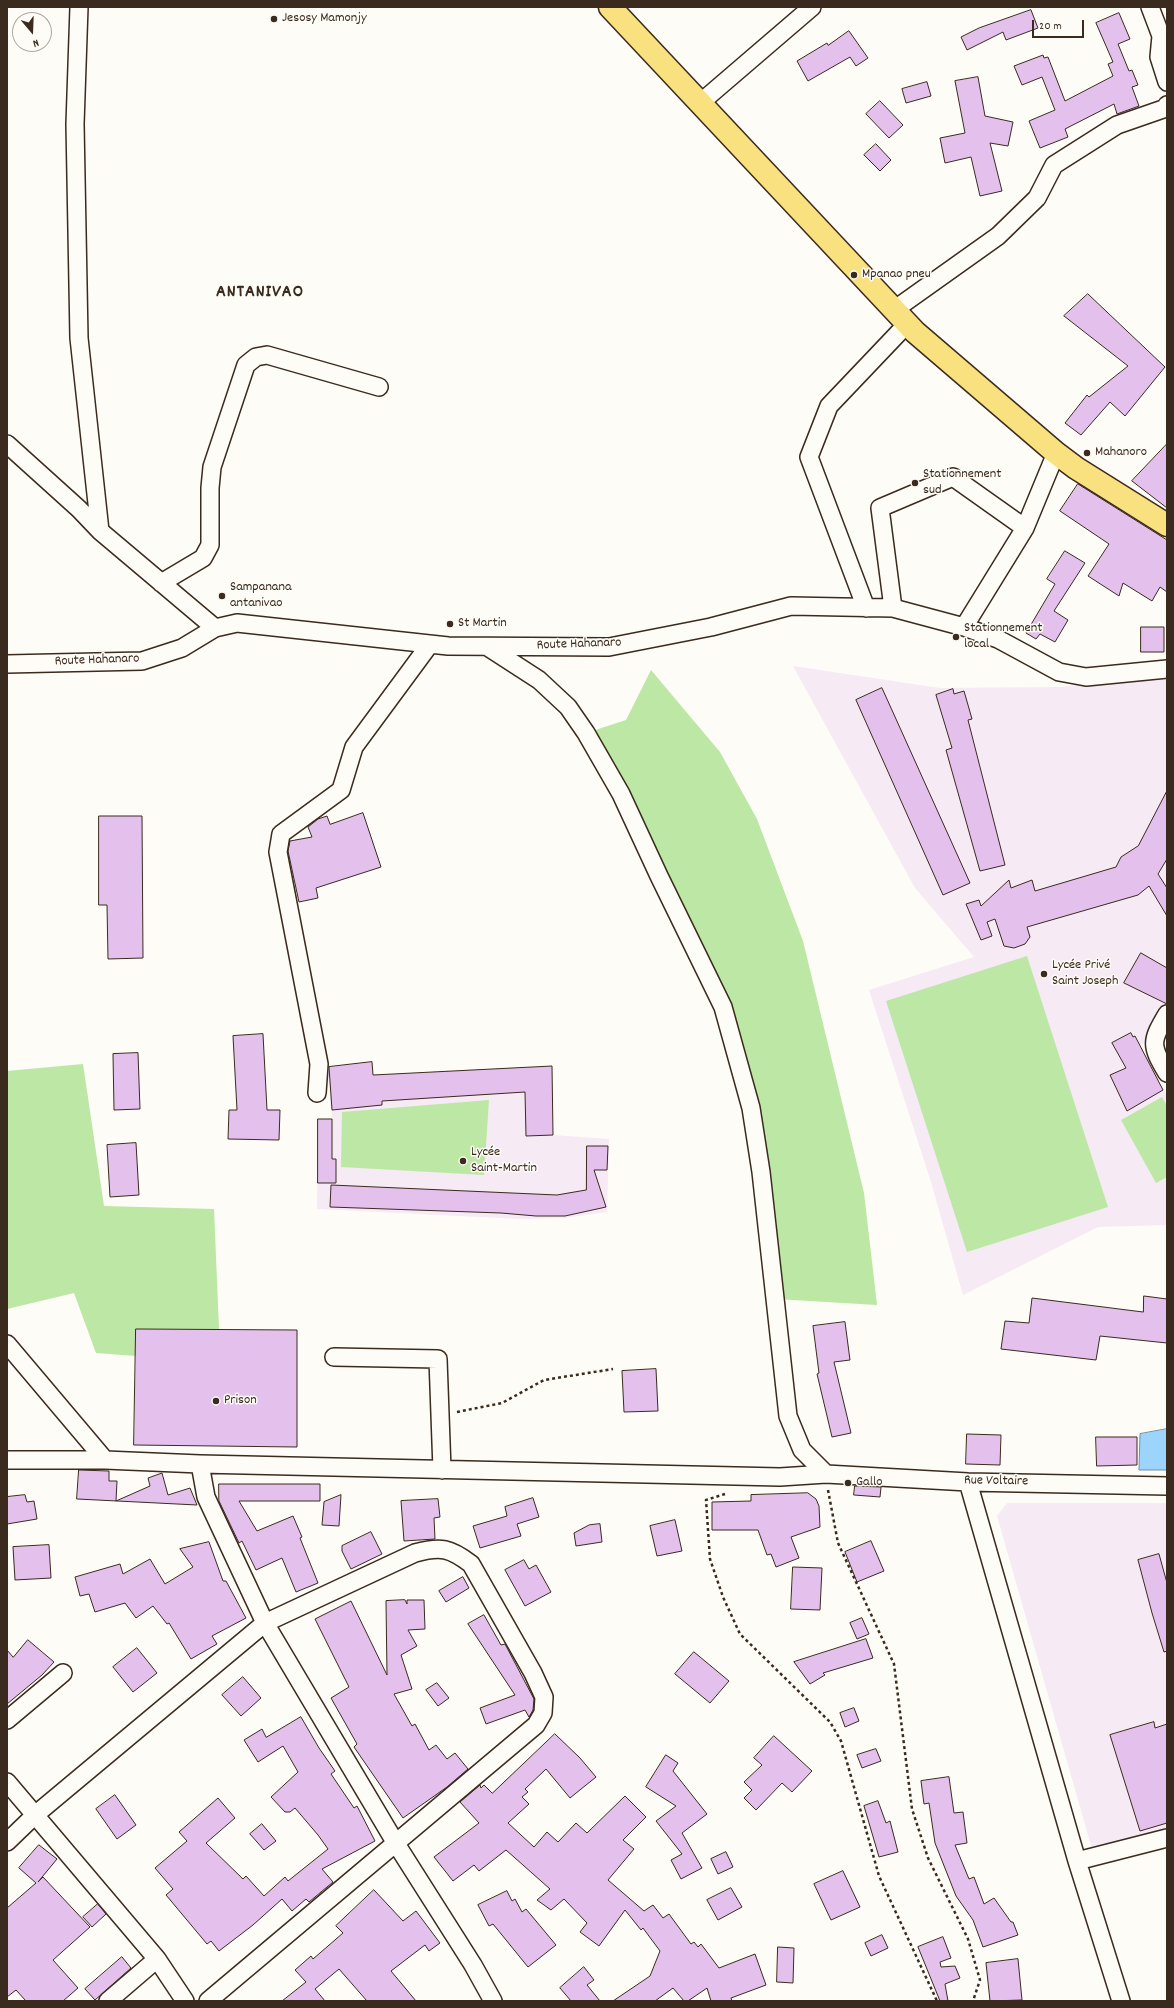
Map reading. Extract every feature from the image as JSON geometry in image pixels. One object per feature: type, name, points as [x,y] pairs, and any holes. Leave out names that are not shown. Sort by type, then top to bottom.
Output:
[{"type":"main road","points":[[610,7],[699,104],[901,317],[1056,453],[1076,468],[1167,525]]},
{"type":"street","points":[[79,7],[76,124],[79,338],[100,531]]},
{"type":"street","points":[[699,104],[812,7]]},
{"type":"street","points":[[1150,7],[1161,36],[1159,57],[1167,82]]},
{"type":"street","points":[[866,608],[808,457],[829,406],[901,317],[998,236],[1036,198],[1054,165],[1117,125],[1166,108],[1167,105]]},
{"type":"street","points":[[161,583],[203,558],[210,545],[210,488],[212,467],[241,385],[246,365],[256,357],[267,355],[379,387]]},
{"type":"street","points":[[7,444],[79,509],[100,531],[215,628]]},
{"type":"street","points":[[964,627],[1025,528],[1056,453]]},
{"type":"street","points":[[893,608],[880,508],[953,478],[1025,528]]},
{"type":"street","name":"Route Hahanaro","points":[[7,664],[142,660],[182,648],[215,628],[237,623],[430,644],[488,647],[609,647],[711,628],[791,606],[893,608],[964,627],[998,639],[1059,672],[1086,677],[1167,669]]},
{"type":"street","points":[[317,1093],[319,1064],[278,852],[281,834],[341,790],[354,748],[430,644]]},
{"type":"street","points":[[488,647],[539,680],[568,707],[586,733],[621,794],[658,876],[723,1007],[751,1108],[761,1172],[788,1416],[802,1450],[826,1474]]},
{"type":"street","points":[[1167,1014],[1156,1033],[1154,1047],[1158,1058],[1167,1073]]},
{"type":"street","points":[[7,1344],[105,1460]]},
{"type":"street","points":[[334,1357],[438,1359],[442,1470]]},
{"type":"street","name":"Rue Voltaire","points":[[7,1460],[105,1460],[200,1464],[780,1477],[826,1474],[968,1482],[1167,1486]]},
{"type":"street","points":[[200,1464],[206,1497],[219,1528],[265,1623],[395,1842],[473,1965],[493,2001]]},
{"type":"street","points":[[968,1482],[1078,1861],[1121,2001]]},
{"type":"street","points":[[7,1842],[35,1815],[265,1623],[415,1553],[443,1548],[458,1554],[471,1564],[534,1673],[544,1697],[543,1713],[536,1725],[395,1842],[208,2001]]},
{"type":"street","points":[[7,1720],[63,1673]]},
{"type":"street","points":[[7,1782],[157,1959],[185,2001]]},
{"type":"street","points":[[1078,1861],[1167,1838]]},
{"type":"street","points":[[108,2001],[157,1959]]},
{"type":"path","points":[[440,1415],[502,1403],[544,1380],[613,1369]]},
{"type":"path","points":[[826,1474],[838,1543],[894,1664],[912,1809],[928,1858],[968,1938],[980,1980],[973,2001]]},
{"type":"path","points":[[728,1493],[706,1500],[710,1559],[723,1598],[740,1634],[830,1722],[841,1741],[867,1839],[879,1876],[937,2001]]},
{"type":"shaded area","name":"Lycée Privé Saint Joseph","points":[[793,666],[940,688],[1061,687],[1167,674],[1167,1007],[1152,1032],[1141,1046],[1167,1096],[1167,1225],[1098,1227],[963,1295],[931,1182],[869,990],[974,957],[915,888]]},
{"type":"shaded area","name":"Lycée Saint-Martin","points":[[372,1062],[374,1081],[446,1071],[552,1066],[553,1135],[609,1139],[607,1212],[564,1218],[520,1219],[317,1209],[318,1119],[332,1119],[327,1067]]},
{"type":"shaded area","points":[[1007,1503],[1167,1503],[1167,1838],[1094,1856],[997,1516]]},
{"type":"green space","points":[[651,670],[720,752],[757,819],[803,941],[864,1193],[877,1305],[776,1299],[761,1172],[723,1007],[586,733],[626,720]]},
{"type":"green space","points":[[1027,956],[1108,1207],[967,1252],[886,1001]]},
{"type":"green space","points":[[83,1064],[104,1206],[214,1209],[219,1329],[136,1329],[136,1356],[96,1353],[74,1293],[7,1309],[7,1071]]},
{"type":"green space","points":[[1162,1097],[1167,1106],[1167,1177],[1156,1183],[1121,1120]]},
{"type":"green space","points":[[489,1100],[484,1175],[341,1167],[342,1112]]},
{"type":"water","points":[[1167,1429],[1167,1470],[1139,1470],[1140,1434]]},
{"type":"building","points":[[1031,10],[1038,28],[1006,40],[1003,32],[967,50],[961,37],[979,28]]},
{"type":"building","points":[[1119,13],[1130,39],[1118,44],[1129,71],[1132,70],[1138,85],[1132,87],[1139,106],[1117,114],[1114,104],[1065,129],[1068,137],[1040,148],[1029,121],[1055,110],[1042,77],[1022,85],[1014,66],[1043,55],[1044,58],[1048,57],[1065,101],[1113,76],[1108,64],[1113,62],[1096,23]]},
{"type":"building","points":[[849,31],[868,58],[856,66],[850,57],[808,81],[797,61],[827,43],[828,45]]},
{"type":"building","points":[[978,77],[985,116],[1013,122],[1008,146],[990,143],[1002,191],[980,196],[971,157],[945,163],[940,138],[965,133],[955,81]]},
{"type":"building","points":[[927,82],[931,96],[906,103],[902,89]]},
{"type":"building","points":[[880,101],[903,125],[889,138],[866,114]]},
{"type":"building","points":[[876,144],[891,160],[880,171],[864,155]]},
{"type":"building","points":[[1088,294],[1165,367],[1125,416],[1110,402],[1081,435],[1065,423],[1087,395],[1089,397],[1128,366],[1064,316]]},
{"type":"building","points":[[1167,444],[1167,508],[1132,481]]},
{"type":"building","points":[[1078,484],[1167,540],[1167,592],[1160,587],[1152,601],[1123,583],[1119,596],[1088,576],[1109,544],[1060,511]]},
{"type":"building","points":[[1065,551],[1085,563],[1054,611],[1068,620],[1055,642],[1040,634],[1036,639],[1026,633],[1055,584],[1047,579]]},
{"type":"building","points":[[1141,627],[1164,627],[1164,652],[1141,652]]},
{"type":"building","points":[[882,688],[970,883],[943,895],[856,700]]},
{"type":"building","points":[[953,689],[954,694],[964,691],[972,719],[968,720],[1005,865],[980,871],[946,750],[952,748],[936,695]]},
{"type":"building","points":[[1167,791],[1167,859],[1158,874],[1167,888],[1167,916],[1149,886],[1138,895],[1027,927],[1030,937],[1025,944],[1014,948],[1004,946],[995,919],[987,922],[992,936],[981,940],[966,904],[979,900],[981,906],[1009,880],[1011,888],[1032,880],[1035,891],[1116,867],[1121,857],[1138,846]]},
{"type":"building","points":[[363,813],[381,867],[316,888],[318,898],[299,902],[288,851],[290,841],[312,837],[308,827],[318,819],[327,816],[330,824]]},
{"type":"building","points":[[99,816],[142,816],[143,958],[108,959],[107,905],[99,905]]},
{"type":"building","points":[[1141,953],[1167,968],[1167,1004],[1124,983]]},
{"type":"building","points":[[1131,1033],[1133,1037],[1135,1036],[1163,1090],[1127,1111],[1110,1075],[1126,1068],[1112,1043]]},
{"type":"building","points":[[263,1034],[267,1110],[280,1110],[279,1140],[228,1139],[229,1110],[237,1110],[233,1036]]},
{"type":"building","points":[[138,1053],[140,1109],[114,1110],[113,1054]]},
{"type":"building","points":[[372,1062],[373,1075],[552,1066],[553,1135],[526,1136],[525,1092],[382,1101],[382,1105],[332,1110],[329,1067]]},
{"type":"building","points":[[318,1119],[332,1119],[332,1159],[336,1159],[336,1183],[318,1183]]},
{"type":"building","points":[[136,1143],[139,1195],[110,1197],[107,1145]]},
{"type":"building","points":[[587,1146],[608,1146],[607,1170],[594,1170],[606,1207],[565,1216],[536,1216],[501,1213],[330,1207],[331,1185],[557,1195],[586,1190]]},
{"type":"building","points":[[1144,1296],[1167,1299],[1167,1343],[1100,1336],[1096,1360],[1001,1349],[1005,1321],[1029,1323],[1032,1298],[1143,1312]]},
{"type":"building","points":[[845,1322],[850,1360],[834,1362],[851,1433],[832,1437],[817,1374],[819,1373],[813,1326]]},
{"type":"building","name":"Prison","points":[[136,1329],[297,1330],[297,1447],[134,1445]]},
{"type":"building","points":[[656,1369],[658,1411],[624,1412],[622,1371]]},
{"type":"building","points":[[967,1434],[1001,1435],[1000,1465],[966,1464]]},
{"type":"building","points":[[1096,1437],[1137,1437],[1137,1465],[1097,1466]]},
{"type":"building","points":[[79,1470],[109,1471],[109,1481],[117,1481],[116,1501],[77,1499]]},
{"type":"building","points":[[162,1473],[168,1495],[190,1488],[197,1505],[116,1501],[150,1486],[148,1478]]},
{"type":"building","points":[[219,1484],[320,1484],[320,1501],[239,1501],[257,1531],[293,1516],[318,1583],[296,1592],[282,1558],[256,1570],[242,1541],[239,1543],[219,1501]]},
{"type":"building","points":[[855,1486],[881,1487],[880,1497],[854,1495]]},
{"type":"building","points":[[808,1493],[816,1499],[819,1506],[820,1527],[791,1537],[799,1558],[776,1567],[771,1554],[767,1555],[758,1530],[712,1530],[712,1502],[751,1501],[751,1495]]},
{"type":"building","points":[[25,1495],[27,1502],[34,1501],[37,1519],[7,1524],[7,1497]]},
{"type":"building","points":[[341,1495],[339,1526],[322,1525],[324,1502]]},
{"type":"building","points":[[533,1498],[539,1517],[517,1524],[521,1536],[480,1548],[473,1526],[507,1516],[505,1507]]},
{"type":"building","points":[[438,1499],[440,1517],[434,1518],[435,1539],[404,1541],[401,1501]]},
{"type":"building","points":[[675,1520],[682,1551],[657,1556],[650,1526]]},
{"type":"building","points":[[600,1524],[602,1542],[576,1546],[574,1533],[589,1525]]},
{"type":"building","points":[[371,1532],[382,1554],[351,1569],[342,1551],[342,1546]]},
{"type":"building","points":[[871,1541],[884,1571],[857,1582],[845,1552]]},
{"type":"building","points":[[209,1542],[223,1581],[226,1581],[246,1618],[212,1636],[217,1644],[191,1659],[169,1623],[167,1624],[153,1606],[136,1618],[125,1603],[95,1612],[89,1594],[80,1596],[75,1577],[120,1564],[123,1574],[150,1559],[165,1584],[193,1567],[180,1549]]},
{"type":"building","points":[[49,1545],[51,1578],[15,1580],[13,1547]]},
{"type":"building","points":[[1159,1554],[1167,1583],[1167,1651],[1164,1652],[1138,1560]]},
{"type":"building","points":[[524,1560],[529,1569],[536,1565],[551,1592],[525,1606],[505,1570]]},
{"type":"building","points":[[793,1567],[822,1568],[820,1610],[791,1609]]},
{"type":"building","points":[[463,1577],[469,1588],[446,1602],[439,1591]]},
{"type":"building","points":[[405,1600],[407,1604],[407,1600],[424,1600],[425,1629],[408,1630],[417,1646],[401,1655],[412,1689],[394,1694],[412,1726],[415,1724],[429,1750],[436,1745],[447,1759],[455,1753],[468,1769],[447,1787],[403,1818],[354,1747],[357,1744],[331,1698],[349,1687],[315,1619],[351,1601],[387,1675],[386,1601]]},
{"type":"building","points":[[484,1615],[501,1645],[505,1644],[534,1699],[533,1710],[529,1717],[525,1710],[486,1724],[480,1708],[515,1695],[468,1624]]},
{"type":"building","points":[[862,1618],[869,1634],[857,1639],[850,1623]]},
{"type":"building","points":[[866,1639],[873,1658],[823,1673],[825,1675],[810,1684],[794,1662]]},
{"type":"building","points":[[28,1640],[54,1662],[42,1675],[7,1704],[7,1650],[13,1657]]},
{"type":"building","points":[[137,1648],[157,1673],[133,1692],[113,1667]]},
{"type":"building","points":[[694,1652],[729,1681],[710,1703],[675,1674]]},
{"type":"building","points":[[243,1677],[261,1698],[241,1716],[222,1695]]},
{"type":"building","points":[[437,1683],[449,1698],[438,1706],[426,1690]]},
{"type":"building","points":[[854,1708],[859,1721],[845,1727],[840,1713]]},
{"type":"building","points":[[301,1717],[319,1748],[335,1771],[331,1774],[354,1808],[357,1806],[375,1841],[322,1869],[333,1882],[309,1902],[306,1899],[292,1911],[282,1899],[253,1925],[219,1951],[211,1941],[207,1944],[166,1895],[173,1889],[155,1868],[187,1841],[179,1832],[218,1798],[235,1818],[206,1843],[243,1879],[246,1876],[264,1896],[285,1877],[288,1881],[328,1849],[295,1808],[290,1812],[285,1812],[271,1797],[298,1772],[283,1746],[258,1762],[244,1740],[262,1729],[266,1737]]},
{"type":"building","points":[[1154,1722],[1155,1728],[1167,1724],[1167,1823],[1140,1831],[1110,1735]]},
{"type":"building","points":[[555,1734],[580,1758],[596,1777],[570,1798],[546,1769],[525,1789],[528,1792],[522,1797],[529,1804],[508,1823],[534,1847],[547,1832],[558,1842],[576,1823],[587,1833],[625,1796],[646,1817],[623,1840],[634,1849],[608,1880],[644,1911],[653,1905],[663,1918],[669,1914],[691,1944],[694,1942],[698,1947],[701,1944],[719,1968],[755,1954],[766,1985],[731,1998],[732,2001],[711,2001],[707,1988],[688,2001],[684,2001],[673,1988],[655,2001],[613,2001],[650,1976],[660,1951],[643,1928],[641,1930],[625,1910],[599,1946],[580,1932],[587,1923],[564,1899],[551,1910],[537,1900],[550,1889],[506,1850],[479,1871],[474,1865],[453,1881],[434,1857],[479,1823],[460,1802],[480,1785],[481,1788],[484,1785],[492,1793]]},
{"type":"building","points":[[774,1736],[812,1771],[792,1792],[782,1783],[756,1810],[744,1798],[752,1790],[744,1782],[762,1765],[754,1758]]},
{"type":"building","points":[[876,1749],[881,1761],[862,1768],[857,1755]]},
{"type":"building","points":[[666,1755],[678,1763],[673,1771],[707,1814],[682,1833],[702,1868],[681,1879],[671,1860],[682,1854],[656,1821],[676,1806],[646,1787]]},
{"type":"building","points":[[949,1777],[954,1813],[963,1812],[967,1843],[955,1845],[969,1879],[974,1877],[984,1904],[994,1898],[1011,1922],[1013,1922],[1018,1935],[983,1947],[973,1920],[956,1896],[935,1843],[929,1803],[924,1804],[921,1781]]},
{"type":"building","points":[[115,1795],[136,1825],[117,1839],[96,1809]]},
{"type":"building","points":[[878,1801],[886,1823],[890,1821],[898,1852],[879,1857],[864,1806]]},
{"type":"building","points":[[262,1824],[276,1841],[264,1850],[250,1834]]},
{"type":"building","points":[[39,1845],[57,1859],[38,1882],[43,1877],[90,1927],[53,1960],[78,1988],[63,2001],[26,2001],[16,1990],[7,1997],[7,1908],[36,1883],[19,1868]]},
{"type":"building","points":[[726,1852],[733,1867],[718,1874],[711,1859]]},
{"type":"building","points":[[843,1871],[860,1907],[831,1920],[814,1884]]},
{"type":"building","points":[[731,1888],[742,1907],[718,1920],[707,1900]]},
{"type":"building","points":[[374,1890],[403,1921],[416,1911],[440,1943],[429,1951],[425,1945],[391,1971],[416,2001],[367,2001],[339,1969],[315,1989],[325,2001],[282,2001],[306,1982],[295,1970],[311,1956],[313,1959],[343,1933],[336,1926]]},
{"type":"building","points":[[507,1891],[512,1901],[515,1899],[522,1912],[526,1909],[556,1945],[528,1967],[493,1924],[489,1926],[478,1905]]},
{"type":"building","points":[[98,1904],[106,1914],[92,1927],[83,1917]]},
{"type":"building","points":[[882,1935],[888,1948],[871,1956],[865,1943]]},
{"type":"building","points":[[943,1937],[951,1958],[940,1962],[941,1967],[955,1966],[960,1978],[945,1984],[948,2001],[940,2001],[918,1947]]},
{"type":"building","points":[[778,1947],[794,1948],[793,1983],[777,1982]]},
{"type":"building","points":[[122,1957],[131,1968],[95,2000],[85,1989]]},
{"type":"building","points":[[1018,1959],[1022,2000],[990,2001],[986,1963]]},
{"type":"building","points":[[584,1967],[594,1980],[587,1985],[600,2001],[571,2001],[560,1988]]},
{"type":"place","name":"Jesosy Mamonjy","points":[[274,19]]},
{"type":"place","name":"Mpanao pneu","points":[[854,275]]},
{"type":"place","name":"Mahanoro","points":[[1087,453]]},
{"type":"place","name":"Stationnement sud","points":[[915,483]]},
{"type":"place","name":"Sampanana antanivao","points":[[222,596]]},
{"type":"place","name":"St Martin","points":[[450,624]]},
{"type":"place","name":"Stationnement local","points":[[956,637]]},
{"type":"place","name":"Lycée Privé Saint Joseph","points":[[1044,974]]},
{"type":"place","name":"Lycée Saint-Martin","points":[[463,1161]]},
{"type":"place","name":"Prison","points":[[216,1401]]},
{"type":"place","name":"Gallo","points":[[848,1483]]},
{"type":"district","name":"ANTANIVAO","points":[[260,294]]}]
